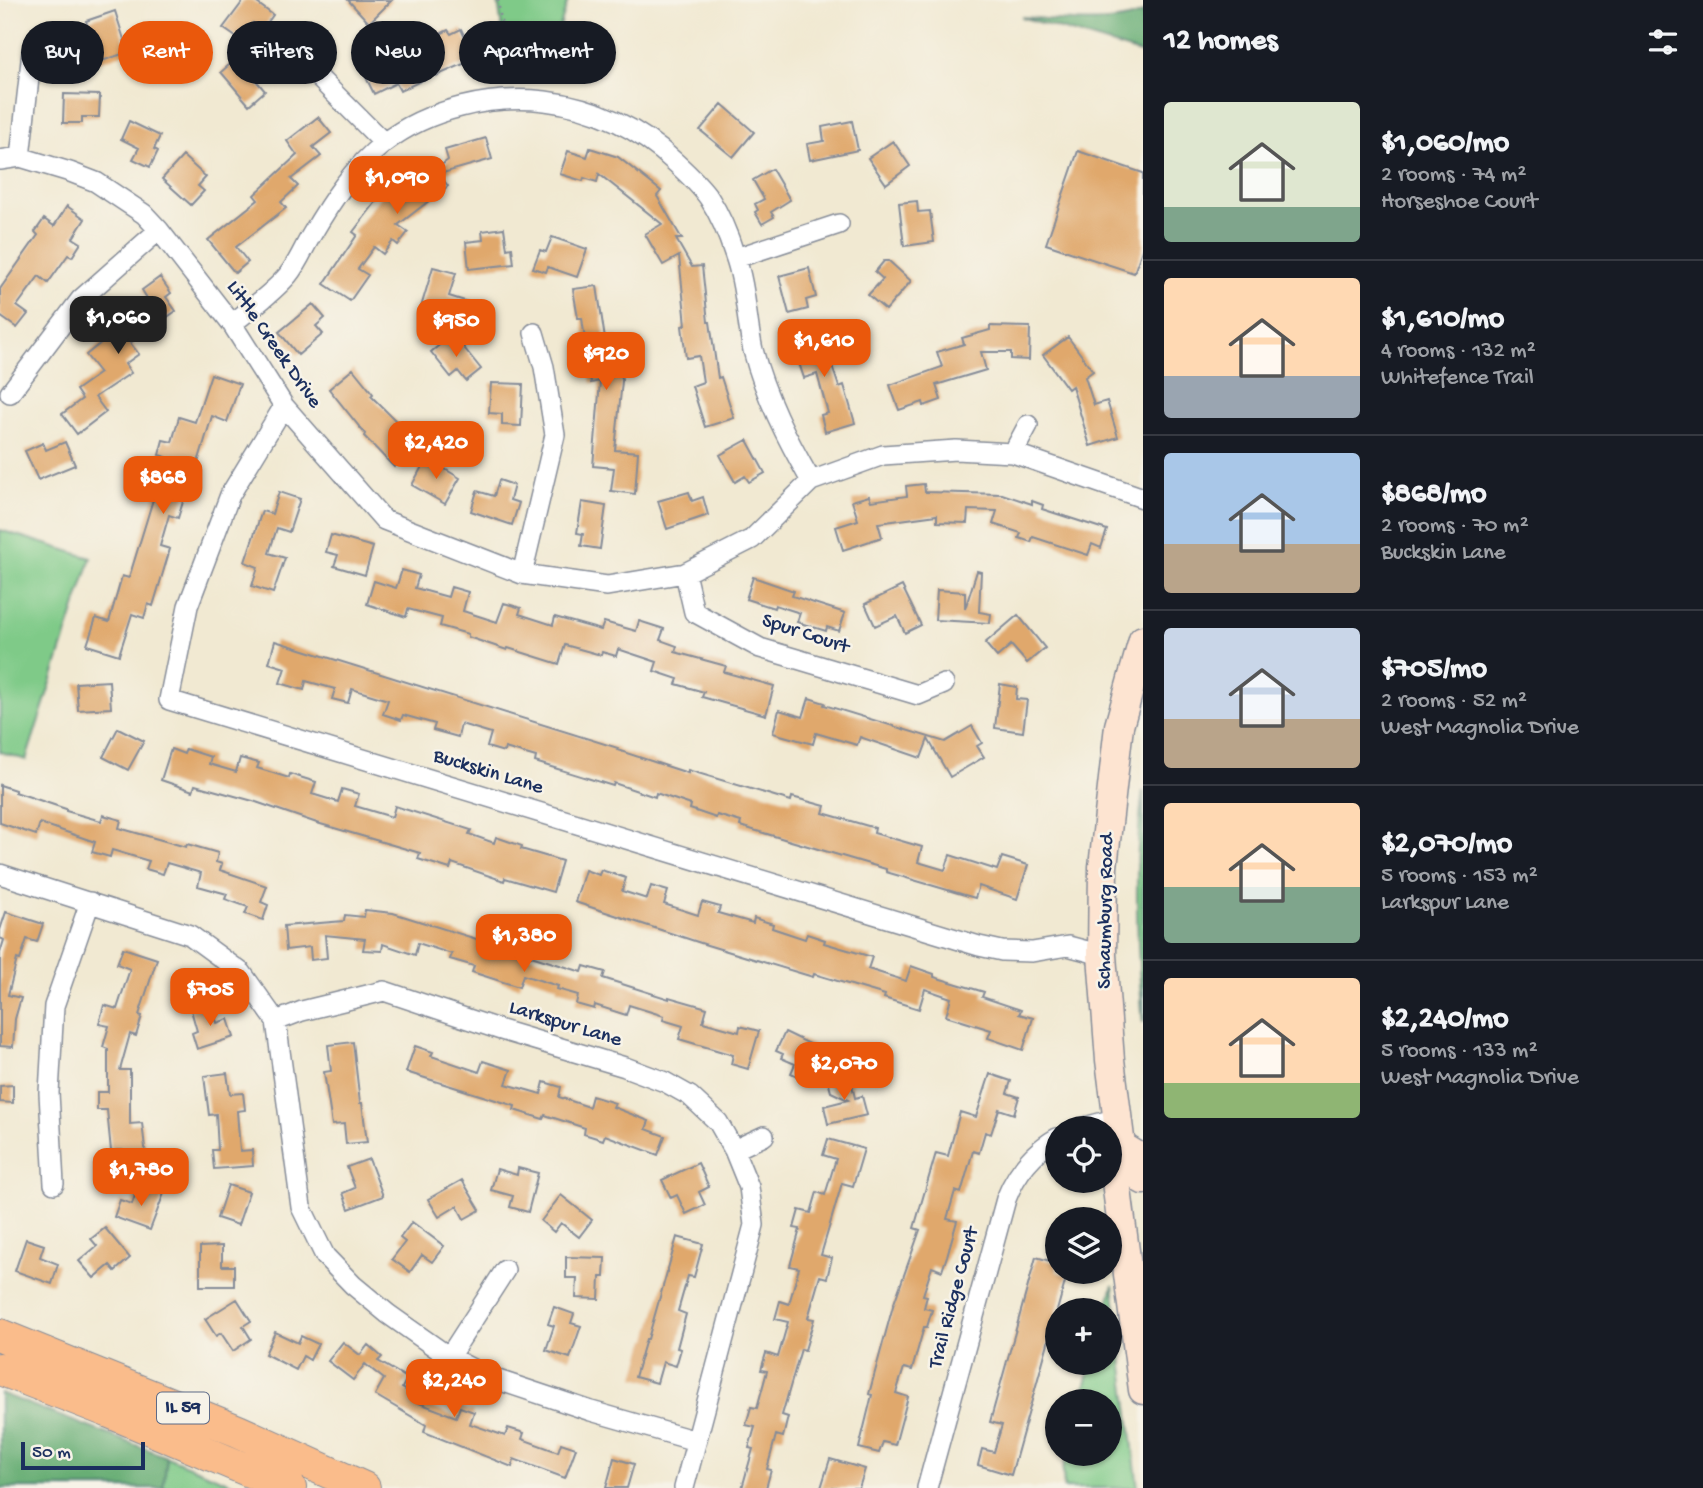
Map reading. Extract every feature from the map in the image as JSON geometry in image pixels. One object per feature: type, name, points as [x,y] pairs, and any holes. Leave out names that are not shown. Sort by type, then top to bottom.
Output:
[{"type":"main road","name":"Schaumburg Road","points":[[1117,1116],[1102,955],[1102,867],[1119,726],[1143,640]]},
{"type":"main road","points":[[1122,1136],[1139,1157],[1143,1180]]},
{"type":"main road","points":[[1117,1193],[1143,1391]]},
{"type":"main road","name":"IL 59","points":[[0,1335],[239,1431],[364,1488]]},
{"type":"main road","name":"IL 59","points":[[0,1369],[156,1430],[290,1488]]},
{"type":"street","points":[[20,157],[28,84]]},
{"type":"street","points":[[325,84],[384,143]]},
{"type":"street","points":[[232,324],[271,292],[289,273],[341,185],[384,143],[444,111],[463,105],[537,100],[594,111],[640,133],[692,178],[709,198],[736,258],[753,349],[762,377],[786,438],[811,481]]},
{"type":"street","name":"Little Creek Drive","points":[[0,160],[20,157],[96,182],[128,202],[159,230],[232,324],[284,406],[384,520],[522,573],[607,586],[685,573],[752,539],[811,481],[883,455],[956,450],[1013,453],[1143,498]]},
{"type":"street","points":[[736,258],[839,224]]},
{"type":"street","points":[[10,393],[82,299],[159,230]]},
{"type":"street","points":[[522,573],[555,435],[544,367],[534,333]]},
{"type":"street","name":"Buckskin Lane","points":[[284,406],[230,495],[188,606],[169,700],[979,946],[1002,951],[1031,952],[1068,946],[1102,955]]},
{"type":"street","points":[[1013,453],[1028,425]]},
{"type":"street","name":"Spur Court","points":[[685,573],[694,612],[760,648],[918,695],[944,684]]},
{"type":"street","points":[[0,874],[190,935],[242,973],[276,1021],[301,1207],[326,1256],[353,1285],[388,1314],[449,1357],[486,1376],[527,1392],[696,1441]]},
{"type":"street","points":[[54,1184],[49,1093],[54,1006],[89,902]]},
{"type":"street","name":"Larkspur Lane","points":[[276,1021],[302,1011],[384,991],[665,1082],[690,1097],[718,1122],[734,1150],[749,1186],[754,1225],[684,1488]]},
{"type":"street","points":[[734,1150],[764,1136]]},
{"type":"street","name":"Trail Ridge Court","points":[[927,1488],[1006,1199],[1013,1181],[1025,1165],[1045,1148]]},
{"type":"street","points":[[449,1357],[505,1270]]},
{"type":"path","points":[[498,0],[511,100]]},
{"type":"green space","points":[[498,0],[568,0],[562,21],[501,21]]},
{"type":"green space","points":[[1143,13],[1143,54],[1021,17],[1100,21],[1130,18]]},
{"type":"green space","points":[[0,530],[91,558],[26,760],[0,752]]},
{"type":"green space","points":[[1143,791],[1143,1023],[1137,907]]},
{"type":"green space","points":[[1113,1285],[1115,1298],[1110,1298]]},
{"type":"green space","points":[[1122,1358],[1138,1488],[1064,1488],[1064,1466],[1122,1466],[1122,1389],[1085,1389],[1089,1375],[1122,1375]]},
{"type":"green space","points":[[0,1393],[167,1457],[163,1488],[0,1488]]},
{"type":"green space","points":[[167,1457],[243,1488],[163,1488]]},
{"type":"building","points":[[244,0],[253,0],[273,15],[269,21],[228,21]]},
{"type":"building","points":[[348,0],[392,0],[371,21],[367,21]]},
{"type":"building","points":[[115,11],[118,21],[118,55],[104,60],[104,21],[86,21]]},
{"type":"building","points":[[448,30],[451,34],[459,30],[459,66],[445,72],[445,32]]},
{"type":"building","points":[[227,67],[227,79],[221,72]]},
{"type":"building","points":[[231,84],[259,84],[265,91],[249,105]]},
{"type":"building","points":[[369,84],[394,84],[374,94]]},
{"type":"building","points":[[396,84],[414,84],[400,91]]},
{"type":"building","points":[[64,94],[100,95],[99,117],[82,117],[82,123],[63,123]]},
{"type":"building","points":[[722,104],[754,132],[733,157],[700,130]]},
{"type":"building","points":[[318,117],[331,133],[313,147],[321,156],[291,179],[298,186],[281,202],[286,208],[236,247],[248,262],[235,273],[208,240],[258,200],[254,195],[297,155],[287,141]]},
{"type":"building","points":[[129,121],[160,136],[154,149],[158,151],[150,167],[133,159],[139,148],[121,139]]},
{"type":"building","points":[[852,121],[858,150],[810,160],[807,144],[824,141],[822,127]]},
{"type":"building","points":[[486,138],[492,159],[439,174],[448,186],[398,225],[408,232],[398,245],[393,241],[383,254],[374,247],[358,269],[368,275],[350,301],[324,284],[357,235],[353,232],[379,198],[415,170],[422,180],[448,160],[445,150]]},
{"type":"building","points":[[893,141],[910,166],[886,184],[868,158]]},
{"type":"building","points":[[590,148],[618,157],[661,191],[657,196],[682,239],[676,239],[692,267],[702,266],[718,378],[721,377],[734,418],[705,427],[692,386],[703,382],[699,356],[686,358],[682,326],[686,325],[679,256],[663,265],[645,234],[662,224],[599,174],[597,182],[560,174],[568,151],[587,157]]},
{"type":"building","points":[[1078,151],[1143,173],[1143,247],[1134,273],[1046,244]]},
{"type":"building","points":[[183,156],[206,177],[198,186],[204,191],[191,205],[162,179]]},
{"type":"building","points":[[772,169],[790,200],[771,212],[774,217],[762,224],[755,212],[758,210],[755,204],[764,199],[753,180]]},
{"type":"building","points":[[917,201],[918,212],[930,211],[934,242],[904,246],[899,203]]},
{"type":"building","points":[[67,206],[85,219],[73,238],[81,243],[72,257],[68,255],[48,283],[39,276],[17,306],[28,314],[17,328],[0,316],[0,289],[38,235],[35,232],[44,219],[54,226]]},
{"type":"building","points":[[504,228],[507,249],[512,248],[514,264],[469,269],[466,242],[483,240],[482,231]]},
{"type":"building","points":[[552,237],[587,249],[577,277],[548,267],[546,272],[533,268],[540,250],[546,252]]},
{"type":"building","points":[[884,261],[889,261],[911,281],[886,310],[868,295],[883,279],[875,272]]},
{"type":"building","points":[[433,267],[456,273],[449,296],[468,302],[463,319],[421,307]]},
{"type":"building","points":[[809,268],[816,297],[806,300],[808,309],[789,314],[779,276]]},
{"type":"building","points":[[160,277],[171,293],[166,297],[176,311],[130,343],[139,354],[125,364],[131,373],[95,397],[106,412],[77,434],[62,414],[82,399],[76,390],[100,373],[86,355],[150,303],[142,290]]},
{"type":"building","points":[[597,286],[605,339],[617,337],[622,381],[615,450],[638,452],[635,494],[611,491],[614,468],[593,466],[600,381],[591,383],[582,318],[578,318],[573,289]]},
{"type":"building","points":[[313,304],[325,318],[316,326],[323,334],[298,355],[279,332]]},
{"type":"building","points":[[990,326],[1030,327],[1029,360],[1011,359],[1011,352],[981,352],[986,370],[936,385],[941,400],[924,406],[923,402],[899,410],[890,385],[942,367],[937,352],[964,344],[962,338],[990,330]]},
{"type":"building","points":[[820,329],[839,387],[844,385],[855,423],[825,432],[821,415],[828,413],[817,374],[804,378],[791,339]]},
{"type":"building","points":[[453,334],[481,369],[466,381],[458,371],[451,377],[431,352]]},
{"type":"building","points":[[1068,337],[1093,371],[1085,377],[1094,405],[1107,401],[1118,437],[1090,446],[1072,386],[1068,389],[1043,355]]},
{"type":"building","points":[[353,369],[373,394],[371,396],[403,428],[394,437],[408,452],[394,467],[364,436],[329,389]]},
{"type":"building","points":[[211,374],[240,384],[227,422],[212,416],[178,518],[169,515],[160,546],[170,549],[153,606],[148,604],[144,618],[132,614],[119,655],[87,645],[96,618],[109,622],[122,576],[129,578],[166,457],[159,455],[163,440],[172,442],[179,417],[195,422]]},
{"type":"building","points":[[491,383],[523,384],[521,426],[502,425],[502,414],[489,413]]},
{"type":"building","points":[[747,440],[765,473],[749,482],[745,476],[735,482],[720,455]]},
{"type":"building","points":[[65,442],[75,465],[38,480],[25,451],[43,443],[46,450]]},
{"type":"building","points":[[425,461],[431,461],[460,478],[445,504],[412,485]]},
{"type":"building","points":[[499,480],[514,485],[510,500],[519,503],[512,525],[471,511],[477,491],[494,496]]},
{"type":"building","points":[[924,484],[925,492],[1002,494],[1032,504],[1032,501],[1043,505],[1042,509],[1107,530],[1101,548],[1092,544],[1088,555],[1033,537],[1031,542],[1019,538],[1021,533],[993,524],[997,511],[968,510],[967,523],[937,522],[937,515],[878,523],[882,537],[843,550],[836,527],[858,520],[852,501],[869,496],[871,501],[907,496],[906,486]]},
{"type":"building","points":[[279,492],[300,499],[289,532],[277,528],[269,553],[285,558],[273,593],[252,586],[258,567],[245,562],[262,511],[272,514]]},
{"type":"building","points":[[689,492],[692,501],[703,497],[708,515],[667,529],[658,501]]},
{"type":"building","points":[[582,502],[606,506],[600,549],[581,546],[583,534],[577,533]]},
{"type":"building","points":[[331,535],[373,547],[365,575],[334,566],[338,555],[326,552]]},
{"type":"building","points":[[402,570],[419,575],[415,588],[448,597],[451,587],[468,592],[463,611],[497,622],[504,603],[521,608],[519,614],[553,625],[555,617],[601,630],[604,622],[636,631],[639,621],[664,629],[660,640],[677,646],[675,652],[726,666],[724,672],[774,686],[766,715],[702,697],[704,692],[676,684],[678,679],[654,671],[657,662],[618,649],[616,656],[602,652],[601,655],[565,645],[559,664],[508,648],[507,650],[440,626],[442,618],[408,609],[406,617],[367,604],[374,581],[396,588]]},
{"type":"building","points":[[977,571],[981,572],[979,612],[991,614],[990,623],[935,620],[937,590],[965,592],[965,609]]},
{"type":"building","points":[[753,577],[794,591],[792,596],[845,613],[839,631],[827,627],[826,631],[797,622],[800,613],[746,599]]},
{"type":"building","points":[[902,586],[921,625],[905,633],[897,616],[875,626],[865,604]]},
{"type":"building","points":[[1018,615],[1045,648],[1027,663],[1011,645],[997,657],[985,643]]},
{"type":"building","points":[[275,641],[618,748],[617,750],[688,773],[688,770],[791,801],[792,797],[825,806],[823,813],[875,828],[874,833],[922,847],[918,862],[945,870],[950,855],[997,870],[1002,857],[1028,865],[1017,899],[979,886],[975,898],[886,872],[886,869],[740,826],[741,822],[717,815],[716,818],[690,809],[691,805],[656,793],[655,797],[614,783],[613,786],[535,762],[536,757],[505,748],[504,752],[487,747],[491,733],[461,724],[458,737],[433,730],[435,724],[403,715],[401,720],[383,714],[388,700],[352,689],[348,703],[332,699],[335,689],[306,681],[304,690],[280,683],[285,668],[269,663]]},
{"type":"building","points":[[109,681],[111,708],[78,710],[76,683]]},
{"type":"building","points":[[1000,684],[1017,687],[1016,699],[1027,700],[1023,732],[995,728]]},
{"type":"building","points":[[809,698],[945,742],[972,726],[982,743],[977,746],[984,757],[950,777],[928,739],[921,758],[860,737],[857,745],[816,733],[813,744],[773,733],[779,710],[803,717]]},
{"type":"building","points":[[118,728],[144,741],[128,770],[103,757]]},
{"type":"building","points":[[171,749],[184,754],[186,749],[211,757],[209,764],[236,772],[240,758],[259,763],[257,768],[289,778],[290,774],[316,782],[312,794],[338,802],[342,789],[359,794],[355,806],[392,817],[395,806],[471,830],[469,834],[494,843],[496,837],[522,846],[521,849],[562,861],[553,892],[505,878],[504,881],[452,863],[450,869],[418,859],[420,853],[253,801],[195,785],[193,791],[161,780]]},
{"type":"building","points":[[0,785],[66,811],[101,821],[103,815],[121,820],[119,828],[218,853],[216,862],[222,864],[220,870],[267,886],[261,902],[268,905],[263,920],[245,914],[248,907],[225,899],[227,894],[198,886],[201,873],[167,863],[163,874],[146,869],[149,861],[112,850],[110,857],[92,852],[95,842],[40,823],[36,835],[0,823]]},
{"type":"building","points":[[585,870],[599,875],[601,870],[626,878],[622,891],[647,899],[651,886],[668,891],[664,904],[698,915],[702,902],[720,907],[718,913],[753,923],[754,918],[773,924],[772,928],[805,939],[807,934],[825,940],[824,943],[872,957],[868,969],[906,981],[911,966],[934,974],[934,977],[984,992],[982,997],[1021,1010],[1019,1014],[1033,1018],[1023,1050],[988,1038],[991,1030],[946,1016],[951,998],[925,989],[919,1009],[884,998],[885,995],[814,974],[813,977],[575,902]]},
{"type":"building","points":[[365,910],[393,913],[582,972],[584,966],[605,972],[603,978],[707,1008],[703,1022],[739,1032],[740,1026],[759,1031],[748,1069],[731,1064],[733,1055],[679,1039],[683,1026],[663,1020],[664,1016],[629,1005],[626,1015],[595,1005],[594,1009],[576,1004],[578,995],[557,989],[558,986],[523,975],[519,987],[472,972],[474,966],[450,959],[452,954],[418,943],[415,955],[383,944],[382,951],[363,950],[365,939],[325,935],[327,958],[311,960],[310,947],[286,950],[284,926],[344,921],[345,915],[364,917]]},
{"type":"building","points":[[6,912],[43,924],[37,942],[27,939],[20,960],[17,959],[8,995],[21,998],[15,1019],[13,1047],[0,1046],[0,953],[4,940],[0,938],[0,930]]},
{"type":"building","points":[[123,948],[157,959],[139,1015],[142,1016],[136,1036],[130,1034],[120,1070],[130,1070],[130,1124],[142,1123],[147,1164],[124,1167],[122,1150],[111,1151],[107,1110],[97,1110],[97,1092],[108,1092],[108,1049],[103,1047],[109,1026],[99,1024],[104,1005],[117,1009],[130,969],[117,964]]},
{"type":"building","points":[[211,1004],[217,1023],[228,1019],[234,1037],[197,1049],[192,1033],[197,1031],[191,1010]]},
{"type":"building","points":[[785,1032],[816,1047],[808,1063],[814,1066],[807,1081],[791,1073],[795,1064],[781,1058],[783,1054],[776,1051]]},
{"type":"building","points":[[353,1042],[367,1142],[346,1144],[344,1124],[332,1125],[324,1072],[331,1071],[328,1045]]},
{"type":"building","points":[[415,1046],[433,1052],[431,1056],[479,1072],[483,1061],[511,1070],[506,1084],[541,1094],[544,1082],[561,1087],[559,1097],[589,1107],[592,1096],[615,1103],[613,1107],[649,1121],[646,1129],[665,1136],[658,1155],[605,1135],[603,1140],[584,1134],[585,1128],[545,1115],[543,1119],[514,1110],[515,1106],[406,1072]]},
{"type":"building","points":[[227,1073],[230,1094],[243,1093],[245,1110],[237,1111],[240,1151],[252,1150],[253,1166],[214,1169],[212,1150],[218,1150],[216,1114],[209,1115],[204,1076]]},
{"type":"building","points":[[990,1074],[1011,1081],[1007,1093],[1019,1097],[1014,1114],[999,1109],[991,1134],[985,1132],[979,1153],[973,1151],[961,1193],[955,1191],[947,1219],[957,1221],[947,1256],[942,1271],[932,1267],[923,1295],[927,1296],[924,1308],[932,1310],[927,1327],[924,1327],[912,1370],[904,1368],[896,1393],[908,1397],[895,1445],[883,1442],[879,1453],[859,1448],[872,1395],[869,1394],[893,1306],[920,1230],[914,1228],[936,1153],[948,1156],[960,1112],[976,1117]]},
{"type":"building","points":[[850,1076],[855,1098],[862,1096],[867,1115],[828,1124],[824,1106],[848,1100],[831,1092],[828,1081]]},
{"type":"building","points":[[13,1085],[13,1103],[0,1102],[0,1086]]},
{"type":"building","points":[[828,1139],[864,1149],[853,1186],[842,1183],[821,1255],[832,1258],[827,1278],[820,1276],[808,1318],[814,1319],[805,1350],[801,1349],[782,1415],[788,1417],[783,1437],[776,1435],[767,1469],[771,1470],[766,1488],[742,1488],[753,1449],[749,1448],[755,1427],[746,1425],[751,1407],[757,1408],[767,1371],[761,1370],[766,1353],[778,1357],[788,1322],[775,1319],[780,1301],[789,1304],[799,1268],[790,1266],[800,1229],[794,1228],[799,1210],[811,1213],[817,1192],[825,1195],[836,1159],[823,1155]]},
{"type":"building","points":[[369,1159],[383,1196],[349,1209],[343,1193],[355,1188],[347,1167]]},
{"type":"building","points":[[698,1163],[709,1187],[699,1192],[705,1205],[686,1214],[677,1195],[671,1198],[662,1180]]},
{"type":"building","points":[[518,1168],[538,1173],[528,1212],[510,1207],[513,1196],[491,1190],[497,1169],[517,1175]]},
{"type":"building","points":[[462,1180],[480,1210],[464,1219],[457,1206],[439,1217],[428,1199]]},
{"type":"building","points":[[139,1184],[164,1193],[150,1230],[114,1217],[120,1200],[132,1204]]},
{"type":"building","points":[[228,1185],[249,1192],[238,1225],[217,1218]]},
{"type":"building","points":[[561,1195],[592,1220],[579,1237],[561,1223],[554,1232],[541,1221]]},
{"type":"building","points":[[412,1222],[444,1246],[432,1262],[422,1255],[410,1272],[392,1259],[405,1242],[400,1238]]},
{"type":"building","points":[[105,1228],[130,1258],[115,1271],[110,1265],[94,1278],[79,1261],[97,1246],[91,1239]]},
{"type":"building","points":[[677,1237],[703,1244],[694,1277],[688,1276],[678,1311],[686,1314],[677,1348],[681,1349],[676,1366],[663,1362],[657,1383],[635,1377]]},
{"type":"building","points":[[26,1239],[44,1245],[40,1257],[58,1264],[52,1284],[15,1271]]},
{"type":"building","points":[[222,1246],[222,1266],[234,1266],[234,1286],[200,1286],[200,1247]]},
{"type":"building","points":[[566,1257],[605,1258],[604,1277],[600,1277],[599,1299],[576,1298],[577,1278],[566,1278]]},
{"type":"building","points":[[1036,1257],[1045,1260],[1045,1284],[1064,1284],[1061,1298],[1045,1298],[1045,1354],[1011,1475],[978,1465],[982,1449],[994,1452],[1002,1425],[990,1422]]},
{"type":"building","points":[[237,1299],[251,1321],[243,1326],[251,1339],[233,1351],[221,1333],[216,1336],[205,1319]]},
{"type":"building","points":[[554,1307],[574,1314],[571,1323],[581,1326],[570,1358],[546,1350],[554,1326],[548,1324]]},
{"type":"building","points":[[275,1332],[298,1343],[301,1336],[318,1344],[310,1360],[303,1356],[296,1370],[265,1354]]},
{"type":"building","points":[[343,1342],[360,1355],[368,1345],[382,1357],[378,1361],[407,1378],[402,1388],[418,1397],[416,1402],[456,1417],[460,1407],[474,1412],[470,1424],[505,1436],[508,1428],[524,1433],[522,1439],[558,1452],[561,1443],[576,1448],[565,1478],[514,1459],[512,1467],[424,1432],[426,1425],[375,1395],[384,1379],[365,1364],[353,1380],[328,1361]]},
{"type":"building","points":[[614,1458],[634,1464],[627,1488],[606,1488]]},
{"type":"building","points":[[830,1459],[865,1469],[859,1488],[821,1488]]}]
